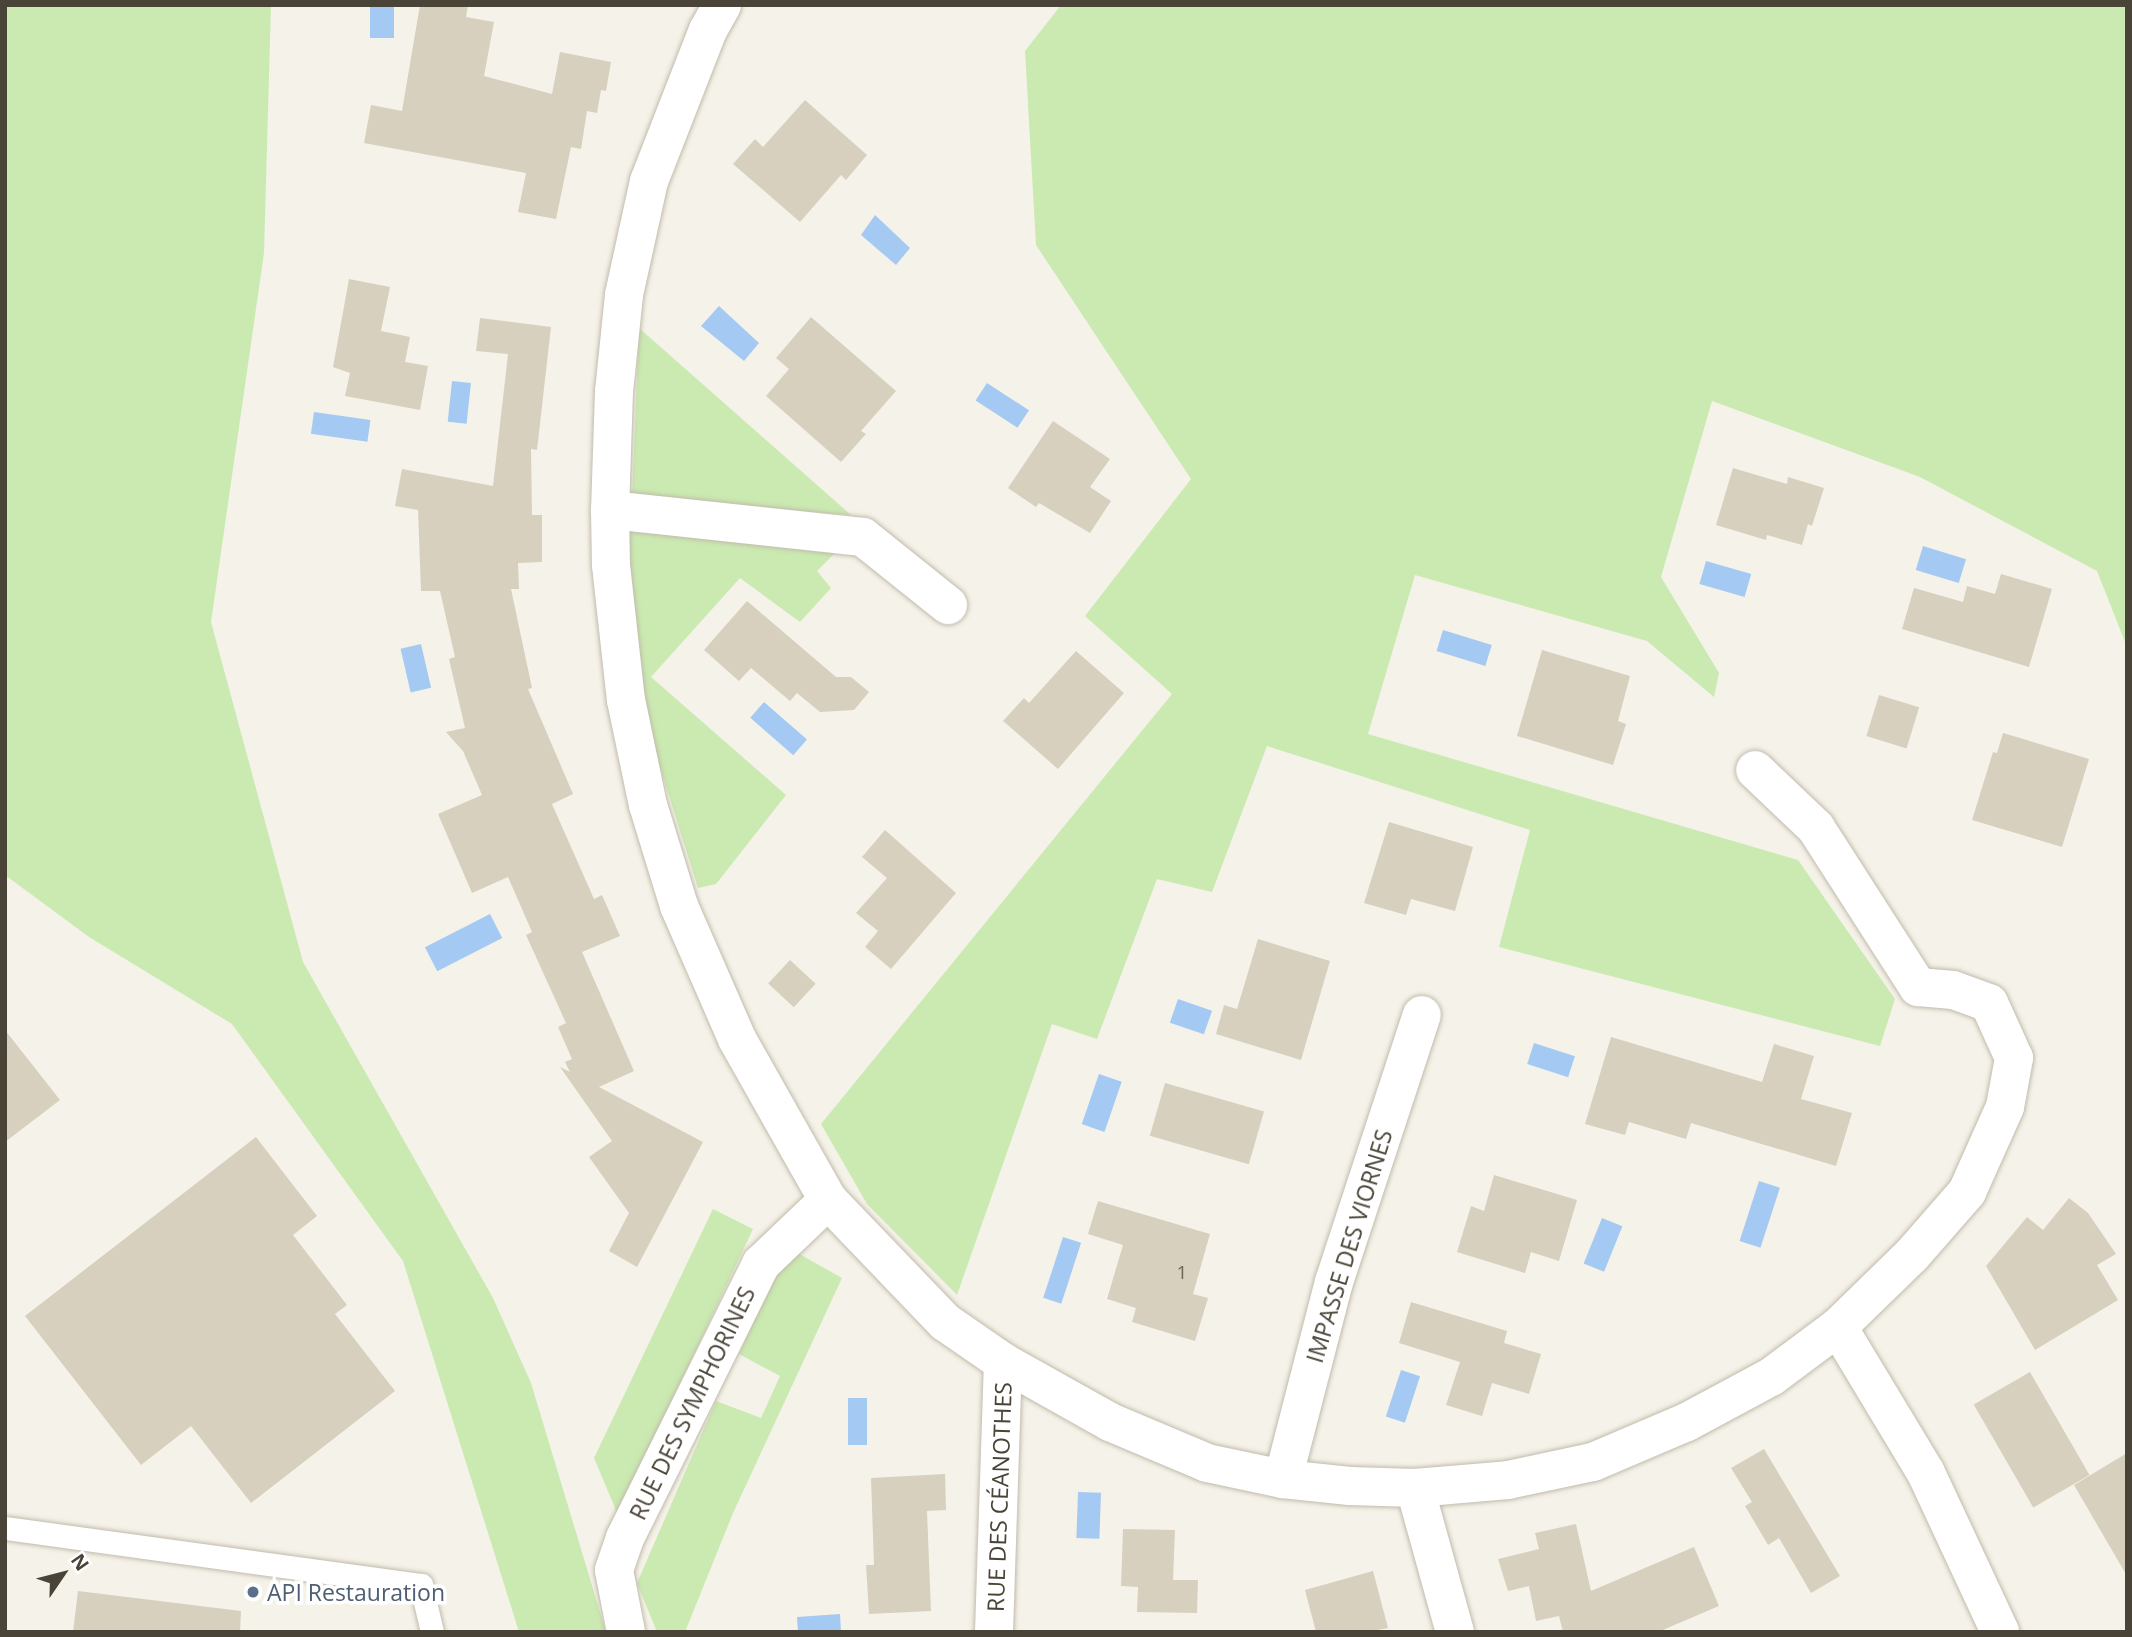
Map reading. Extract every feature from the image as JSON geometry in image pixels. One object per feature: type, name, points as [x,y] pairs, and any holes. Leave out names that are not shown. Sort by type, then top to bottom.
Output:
[{"type":"street","points":[[722,5],[708,30],[649,181],[624,295],[614,391],[610,510],[611,565],[626,700],[648,805],[679,906],[737,1039],[828,1200],[945,1322],[1003,1362],[1110,1422],[1207,1463],[1283,1479],[1415,1489],[1508,1480],[1593,1462],[1687,1422],[1771,1377],[1838,1327],[1912,1255],[1967,1192],[2005,1107],[2014,1058],[1989,1003],[1953,990],[1918,987],[1816,828],[1755,770]]},
{"type":"street","points":[[610,510],[863,537],[948,605]]},
{"type":"street","name":"IMPASSE DES VIORNES","points":[[1283,1479],[1334,1282],[1422,1015]]},
{"type":"street","name":"RUE DES SYMPHORINES","points":[[626,1632],[614,1570],[625,1538],[761,1264],[828,1200]]},
{"type":"street","points":[[1838,1327],[1926,1473],[2000,1632]]},
{"type":"street","name":"RUE DES CÉANOTHES","points":[[994,1632],[1003,1362]]},
{"type":"street","points":[[1415,1489],[1455,1632]]},
{"type":"lane","points":[[5,1528],[421,1585],[432,1632]]},
{"type":"green space","points":[[5,5],[271,5],[264,253],[211,622],[303,962],[493,1298],[531,1383],[606,1632],[519,1632],[403,1261],[232,1024],[89,937],[5,875]]},
{"type":"green space","points":[[1061,5],[2127,5],[2127,647],[2097,571],[1920,477],[1712,401],[1661,577],[1719,673],[1714,697],[1647,641],[1415,575],[1368,734],[1798,860],[1895,999],[1880,1046],[1499,947],[1530,830],[1267,746],[1212,892],[1157,879],[1097,1039],[1052,1024],[957,1295],[867,1204],[821,1124],[1172,694],[1085,616],[1191,479],[1036,245],[1025,51]]},
{"type":"green space","points":[[639,328],[851,515],[632,499]]},
{"type":"green space","points":[[628,532],[842,546],[817,571],[831,588],[800,622],[740,578],[651,677],[786,795],[716,884],[698,888],[655,751],[630,610]]},
{"type":"green space","points":[[713,1209],[753,1229],[618,1515],[594,1458]]},
{"type":"green space","points":[[787,1247],[842,1278],[733,1513],[685,1632],[657,1632],[637,1583],[716,1401],[761,1418],[780,1376],[739,1354]]},
{"type":"water","points":[[370,5],[394,5],[394,38],[370,38]]},
{"type":"water","points":[[875,215],[910,248],[896,265],[861,235]]},
{"type":"water","points":[[719,306],[759,343],[744,361],[701,326]]},
{"type":"water","points":[[452,381],[471,383],[467,424],[448,422]]},
{"type":"water","points":[[987,383],[1029,410],[1017,428],[976,401]]},
{"type":"water","points":[[314,412],[370,420],[367,442],[311,434]]},
{"type":"water","points":[[1923,546],[1966,559],[1959,583],[1916,570]]},
{"type":"water","points":[[1706,561],[1751,574],[1745,597],[1699,584]]},
{"type":"water","points":[[1443,630],[1492,645],[1485,666],[1437,651]]},
{"type":"water","points":[[421,644],[431,688],[411,693],[401,649]]},
{"type":"water","points":[[764,702],[807,739],[793,755],[750,718]]},
{"type":"water","points":[[490,914],[502,938],[437,971],[425,947]]},
{"type":"water","points":[[1178,999],[1212,1011],[1204,1034],[1170,1023]]},
{"type":"water","points":[[1534,1043],[1575,1056],[1568,1077],[1527,1064]]},
{"type":"water","points":[[1099,1074],[1122,1082],[1104,1132],[1082,1124]]},
{"type":"water","points":[[1759,1181],[1780,1188],[1760,1248],[1740,1241]]},
{"type":"water","points":[[1602,1218],[1622,1226],[1604,1272],[1584,1263]]},
{"type":"water","points":[[1063,1237],[1081,1243],[1061,1304],[1043,1298]]},
{"type":"water","points":[[1401,1370],[1420,1376],[1405,1423],[1386,1417]]},
{"type":"water","points":[[848,1398],[867,1398],[867,1445],[848,1445]]},
{"type":"water","points":[[1078,1492],[1101,1493],[1099,1539],[1076,1538]]},
{"type":"water","points":[[840,1614],[841,1632],[798,1632],[797,1617]]},
{"type":"building","points":[[420,5],[468,5],[466,17],[494,22],[484,76],[552,94],[560,52],[611,62],[606,91],[601,90],[597,113],[587,111],[581,149],[571,147],[556,219],[518,212],[526,173],[364,143],[371,105],[402,111]]},
{"type":"building","points":[[805,100],[867,155],[846,180],[841,175],[800,222],[733,164],[755,139],[763,147]]},
{"type":"building","points":[[349,279],[390,287],[381,331],[410,337],[405,362],[428,366],[420,410],[345,396],[350,373],[333,367]]},
{"type":"building","points":[[811,317],[896,391],[861,431],[866,434],[841,462],[766,396],[789,369],[776,358]]},
{"type":"building","points":[[480,318],[551,327],[537,450],[531,449],[532,515],[542,515],[542,562],[518,563],[519,589],[511,589],[532,688],[528,689],[573,794],[552,804],[594,899],[602,895],[620,936],[582,952],[634,1071],[599,1087],[703,1142],[637,1267],[609,1251],[629,1213],[589,1157],[612,1141],[560,1067],[570,1072],[565,1062],[572,1059],[558,1027],[566,1023],[526,935],[532,932],[508,877],[472,893],[438,814],[482,795],[463,751],[446,732],[465,728],[449,659],[455,657],[440,591],[421,591],[418,510],[395,506],[402,469],[493,486],[508,354],[476,351]]},
{"type":"building","points":[[1053,421],[1110,459],[1090,487],[1111,501],[1090,533],[1039,503],[1036,507],[1008,488]]},
{"type":"building","points":[[1733,468],[1787,484],[1788,477],[1824,488],[1812,526],[1808,524],[1802,545],[1767,535],[1766,540],[1716,525]]},
{"type":"building","points":[[2001,574],[2052,589],[2029,667],[1902,629],[1914,588],[1963,602],[1967,586],[1995,594]]},
{"type":"building","points":[[747,601],[836,677],[851,677],[869,692],[854,710],[820,712],[797,693],[790,701],[751,668],[739,681],[704,650]]},
{"type":"building","points":[[1542,650],[1630,676],[1618,721],[1626,724],[1613,765],[1517,736]]},
{"type":"building","points":[[1076,651],[1124,693],[1058,769],[1003,721],[1024,698],[1029,703]]},
{"type":"building","points":[[1879,695],[1919,707],[1907,748],[1866,736]]},
{"type":"building","points":[[2003,733],[2089,759],[2062,847],[1972,820],[1993,752],[1997,753]]},
{"type":"building","points":[[1389,822],[1473,847],[1455,911],[1411,899],[1406,915],[1364,903]]},
{"type":"building","points":[[885,830],[956,893],[891,969],[865,947],[878,931],[856,913],[887,878],[862,857]]},
{"type":"building","points":[[1258,939],[1330,961],[1301,1060],[1216,1034],[1224,1005],[1237,1009]]},
{"type":"building","points":[[790,960],[816,984],[794,1007],[768,983]]},
{"type":"building","points":[[5,1030],[60,1100],[5,1142]]},
{"type":"building","points":[[1611,1037],[1762,1082],[1774,1044],[1814,1056],[1801,1099],[1852,1113],[1836,1166],[1691,1123],[1686,1139],[1629,1122],[1625,1135],[1585,1124]]},
{"type":"building","points":[[1165,1083],[1264,1111],[1249,1164],[1150,1136]]},
{"type":"building","points":[[256,1137],[317,1216],[293,1235],[347,1305],[335,1314],[395,1391],[251,1503],[191,1426],[141,1465],[25,1316]]},
{"type":"building","points":[[1494,1175],[1577,1200],[1559,1261],[1531,1252],[1525,1273],[1457,1252],[1471,1206],[1484,1211]]},
{"type":"building","points":[[2069,1198],[2088,1213],[2116,1254],[2097,1265],[2118,1300],[2035,1350],[1986,1266],[2027,1217],[2043,1230]]},
{"type":"building","points":[[1098,1201],[1210,1234],[1193,1294],[1208,1298],[1195,1341],[1132,1322],[1136,1308],[1107,1299],[1123,1245],[1088,1234]]},
{"type":"building","points":[[1411,1302],[1507,1331],[1504,1343],[1541,1354],[1529,1394],[1492,1383],[1482,1416],[1446,1405],[1460,1362],[1399,1343]]},
{"type":"building","points":[[2030,1372],[2090,1475],[2033,1508],[1974,1404]]},
{"type":"building","points":[[1764,1449],[1840,1576],[1811,1593],[1779,1538],[1768,1545],[1745,1506],[1752,1502],[1731,1468]]},
{"type":"building","points":[[2127,1453],[2127,1576],[2074,1485]]},
{"type":"building","points":[[945,1474],[946,1510],[927,1511],[931,1611],[869,1614],[866,1565],[874,1565],[871,1478]]},
{"type":"building","points":[[1576,1524],[1591,1591],[1694,1547],[1719,1606],[1658,1632],[1563,1632],[1559,1616],[1536,1621],[1529,1586],[1508,1591],[1498,1559],[1539,1549],[1535,1533]]},
{"type":"building","points":[[1123,1529],[1175,1530],[1173,1580],[1198,1580],[1197,1613],[1137,1612],[1138,1587],[1121,1586]]},
{"type":"building","points":[[1373,1571],[1388,1628],[1367,1632],[1316,1632],[1305,1590]]},
{"type":"building","points":[[78,1591],[241,1611],[240,1632],[73,1632]]},
{"type":"place","name":"API Restauration","points":[[253,1592]]}]
